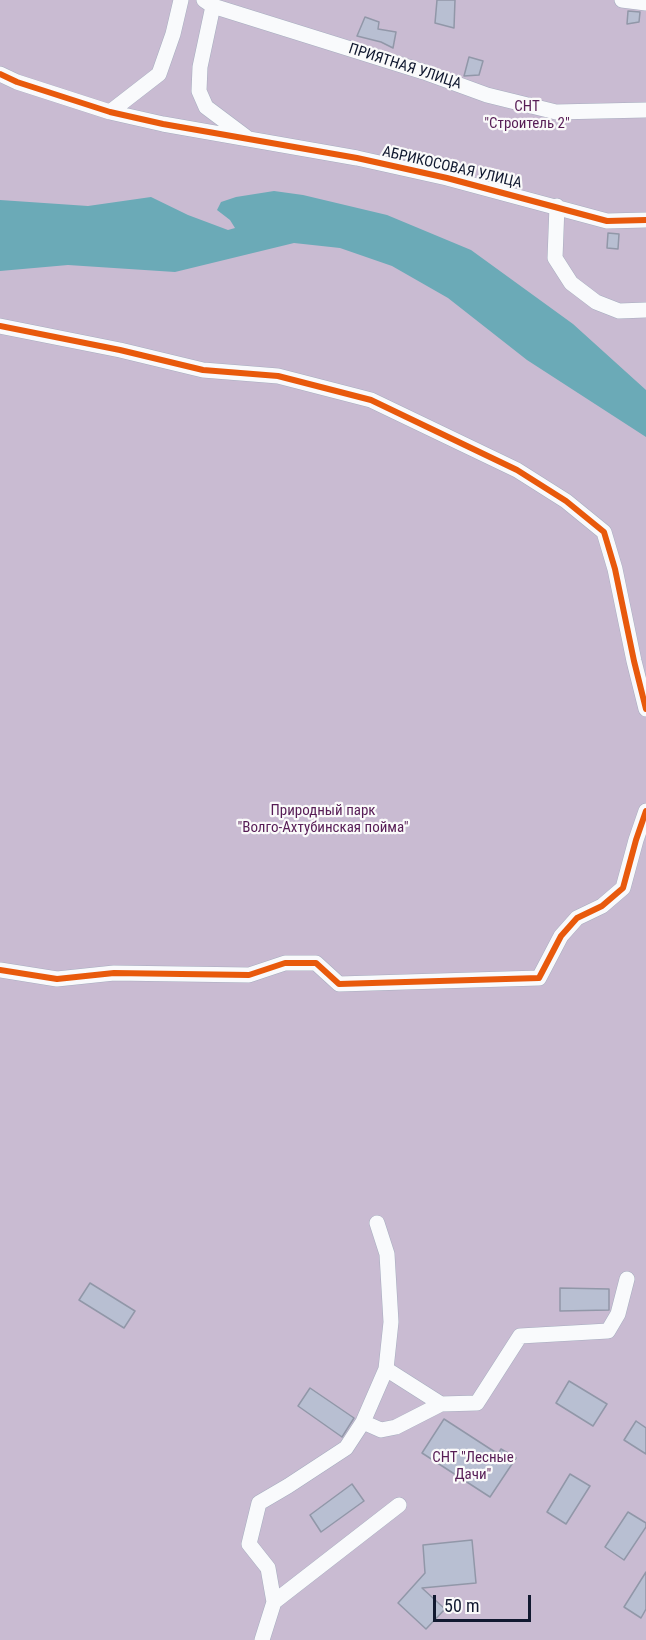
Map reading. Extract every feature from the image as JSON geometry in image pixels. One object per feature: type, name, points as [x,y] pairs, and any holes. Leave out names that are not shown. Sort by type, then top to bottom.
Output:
[{"type":"street","points":[[110,112],[159,74],[173,34],[181,0]]},
{"type":"street","points":[[622,0],[646,3]]},
{"type":"street","points":[[208,3],[199,91],[207,107],[251,141]]},
{"type":"street","name":"ПРИЯТНАЯ УЛИЦА","points":[[208,3],[424,72],[487,95],[556,112],[646,110]]},
{"type":"street","name":"АБРИКОСОВАЯ УЛИЦА","points":[[0,74],[16,82],[110,112],[163,124],[357,158],[557,206],[607,221],[646,220]]},
{"type":"street","points":[[557,206],[555,258],[571,283],[596,302],[619,310],[646,310]]},
{"type":"street","points":[[0,326],[203,370],[278,376],[371,400],[517,470],[566,501],[604,532],[615,569],[646,709]]},
{"type":"street","points":[[0,970],[57,979],[114,973],[249,975],[285,963],[316,963],[339,984],[539,978],[561,936],[577,918],[602,906],[623,888],[646,811]]},
{"type":"street","points":[[261,1640],[274,1602],[268,1568],[249,1544],[259,1503],[346,1448],[363,1422],[386,1369],[390,1311],[387,1254],[378,1223]]},
{"type":"street","points":[[363,1422],[381,1430],[441,1404],[477,1403],[520,1336],[608,1331],[618,1314],[627,1279]]},
{"type":"street","points":[[386,1369],[441,1404]]},
{"type":"street","points":[[274,1602],[399,1505]]},
{"type":"green space","name":"Природный парк \"Волго-Ахтубинская пойма\"","points":[[0,0],[646,0],[646,1640],[0,1640]]},
{"type":"water","points":[[274,191],[303,195],[387,215],[471,250],[573,324],[646,390],[646,437],[527,360],[448,298],[392,266],[340,248],[294,243],[175,272],[68,265],[0,271],[0,200],[88,206],[151,197],[188,215],[228,230],[235,228],[230,220],[217,210],[221,202],[236,197]]},
{"type":"building","points":[[437,0],[455,0],[454,28],[435,23]]},
{"type":"building","points":[[628,11],[640,12],[639,22],[627,24]]},
{"type":"building","points":[[365,17],[379,22],[378,29],[396,32],[393,48],[381,42],[357,36]]},
{"type":"building","points":[[469,57],[483,61],[479,75],[464,76]]},
{"type":"building","points":[[608,233],[619,234],[618,249],[607,248]]},
{"type":"building","points":[[90,1283],[135,1311],[124,1328],[79,1300]]},
{"type":"building","points":[[560,1288],[609,1289],[609,1310],[560,1311]]},
{"type":"building","points":[[569,1381],[607,1404],[593,1426],[556,1403]]},
{"type":"building","points":[[310,1388],[354,1418],[342,1437],[298,1406]]},
{"type":"building","points":[[444,1419],[498,1454],[501,1449],[516,1458],[490,1497],[422,1453]]},
{"type":"building","points":[[636,1421],[646,1428],[646,1454],[624,1440]]},
{"type":"building","points":[[570,1474],[590,1486],[566,1524],[547,1512]]},
{"type":"building","points":[[352,1484],[364,1501],[321,1532],[310,1515]]},
{"type":"building","points":[[628,1512],[646,1523],[646,1527],[624,1560],[605,1547]]},
{"type":"building","points":[[472,1540],[476,1583],[422,1588],[445,1609],[426,1629],[398,1603],[425,1573],[423,1545]]},
{"type":"building","points":[[646,1572],[646,1609],[641,1618],[624,1607]]},
{"type":"cycle path","points":[[0,74],[17,82],[110,112],[163,124],[357,158],[447,178],[607,221],[646,220]]},
{"type":"cycle path","points":[[0,326],[120,350],[203,370],[278,376],[371,400],[517,470],[566,501],[604,532],[615,569],[646,709]]},
{"type":"cycle path","points":[[0,970],[57,979],[114,973],[249,975],[285,963],[316,963],[339,984],[539,978],[561,936],[577,918],[602,906],[623,888],[646,811]]},
{"type":"park label","name":"СНТ \"Строитель 2\"","points":[[527,116]]},
{"type":"park label","name":"СНТ \"Лесные Дачи\"","points":[[473,1466]]}]
